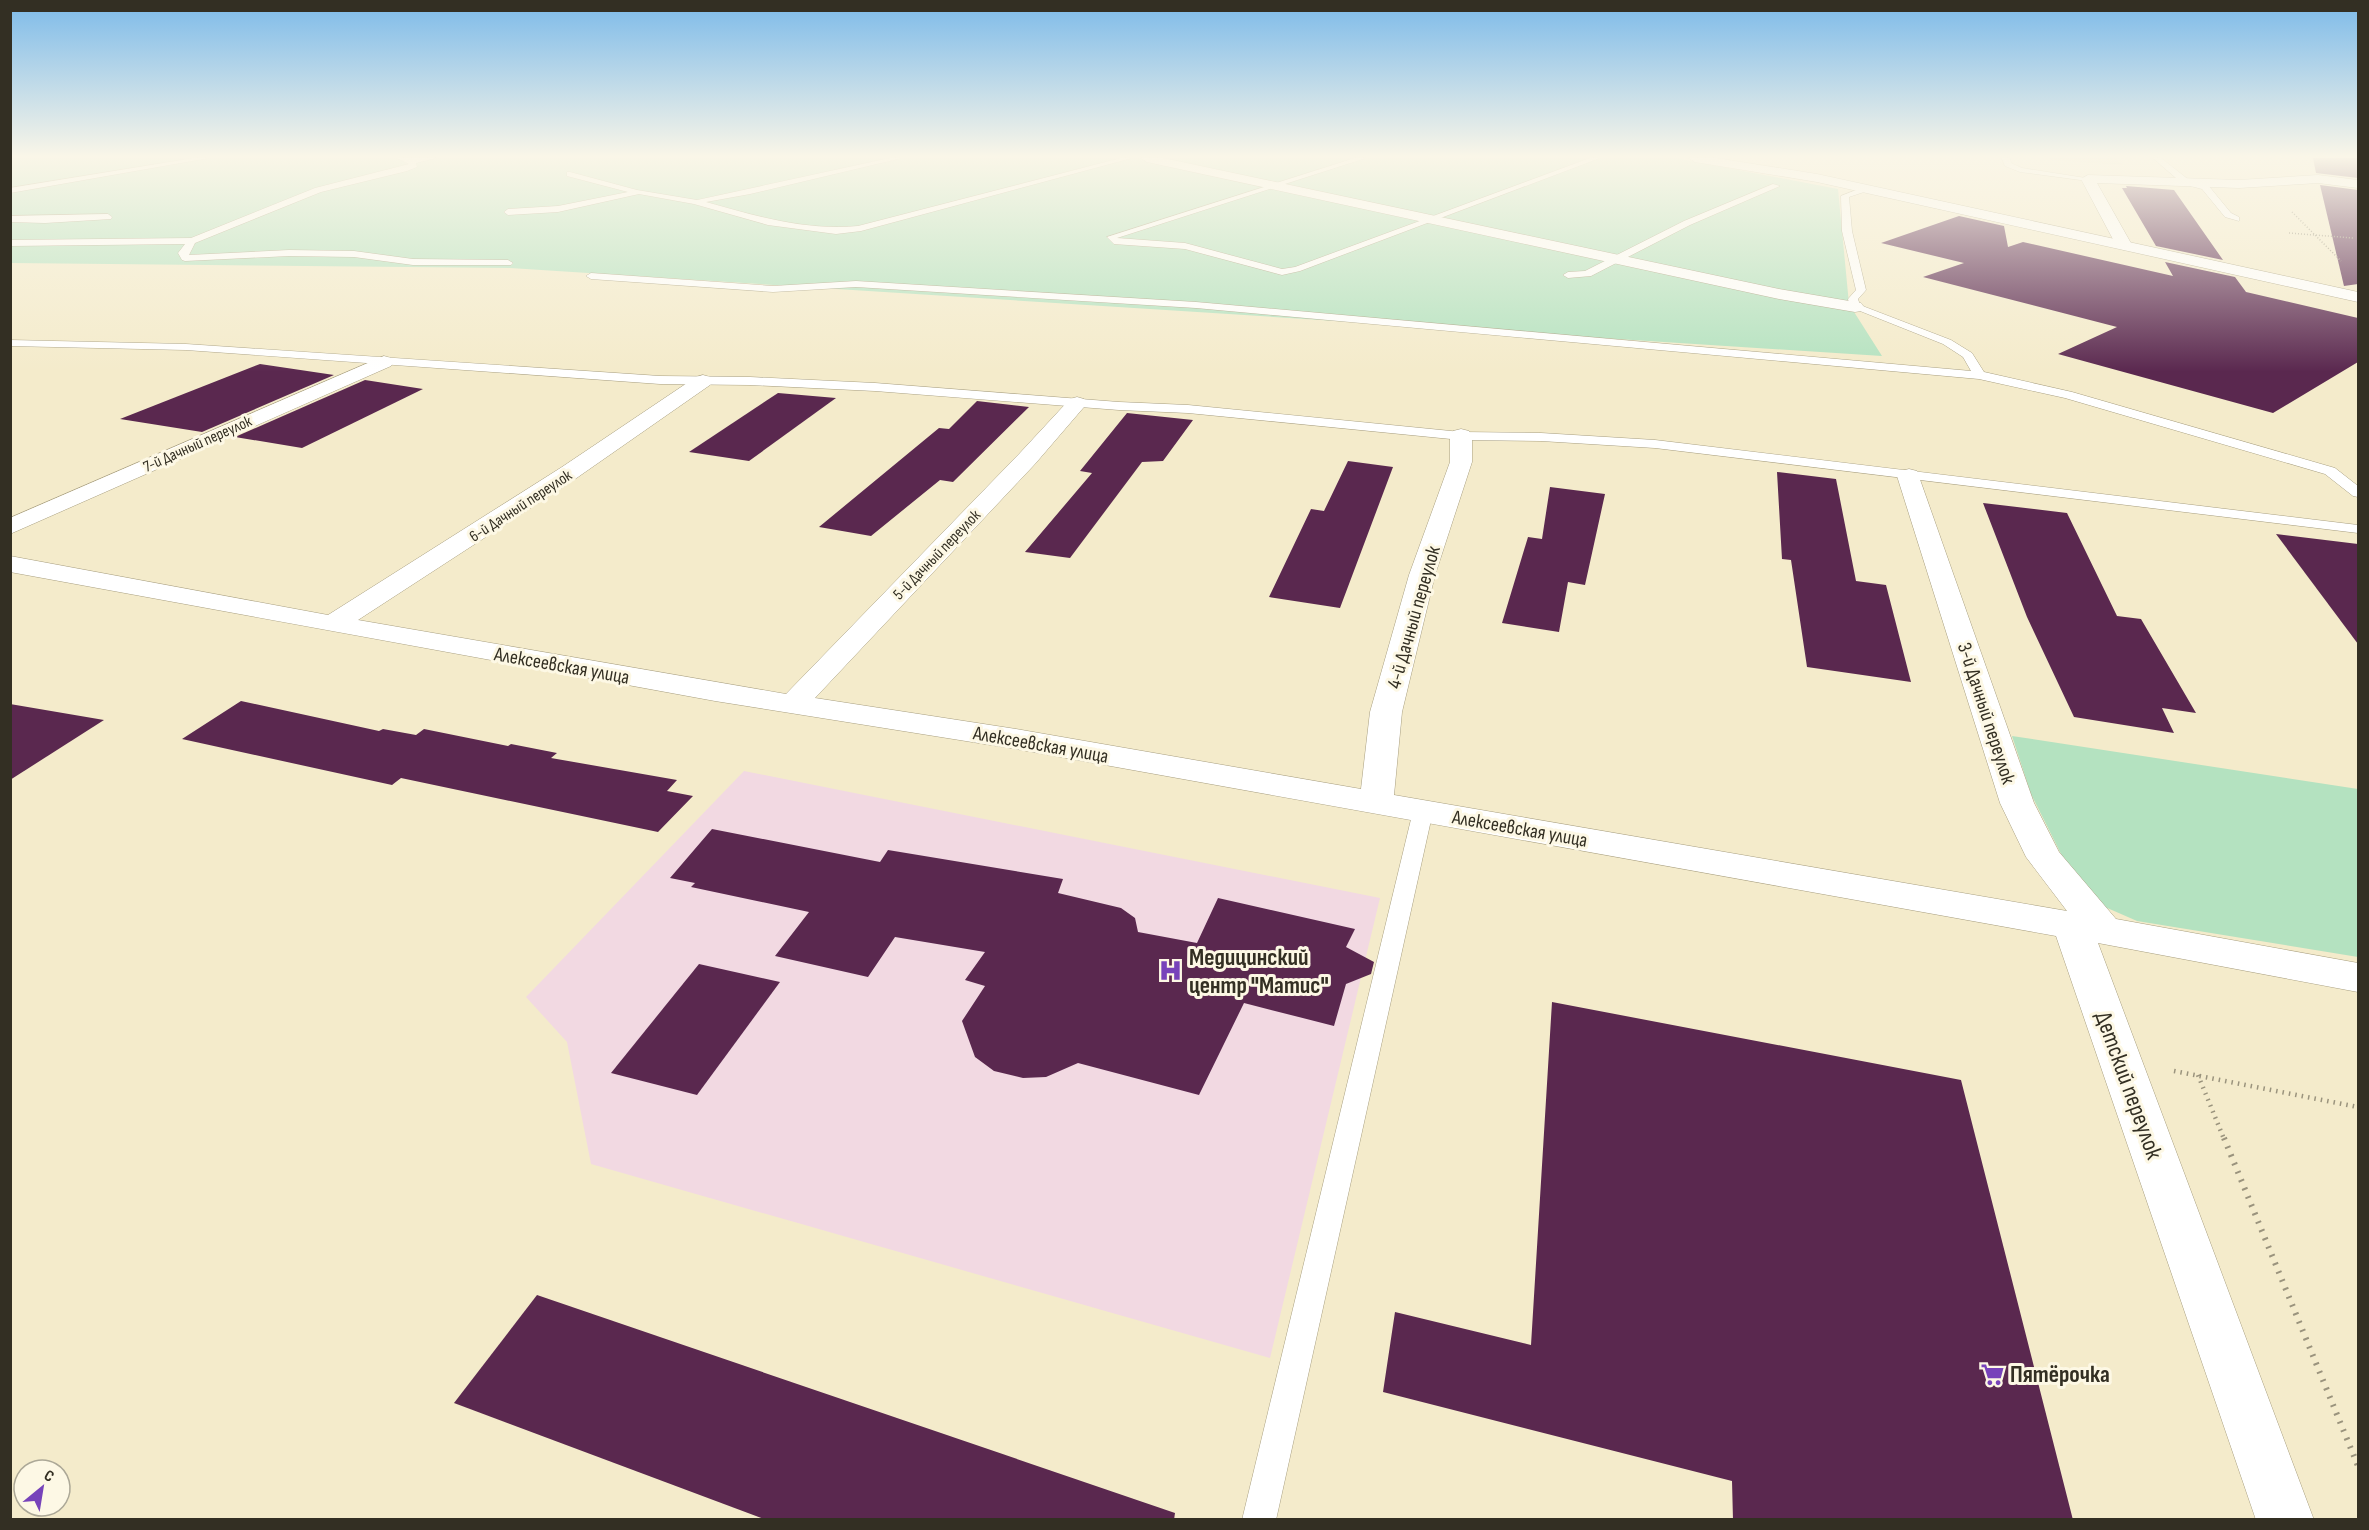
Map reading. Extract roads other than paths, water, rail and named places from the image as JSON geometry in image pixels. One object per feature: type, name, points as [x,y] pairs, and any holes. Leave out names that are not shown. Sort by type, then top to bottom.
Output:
[{"type":"street","points":[[1485,229],[1779,294],[1855,308]]},
{"type":"street","points":[[2052,229],[2358,297]]},
{"type":"street","points":[[2115,229],[2124,245]]},
{"type":"street","name":"7-й Дачный переулок","points":[[10,527],[384,362]]},
{"type":"street","name":"6-й Дачный переулок","points":[[333,624],[590,459],[703,381]]},
{"type":"street","name":"5-й Дачный переулок","points":[[794,704],[1027,459],[1077,403]]},
{"type":"street","name":"4-й Дачный переулок","points":[[1377,802],[1386,712],[1422,576],[1461,462],[1461,436]]},
{"type":"street","name":"3-й Дачный переулок","points":[[1909,476],[2017,803],[2044,857],[2087,927]]},
{"type":"street","name":"Алексеевская улица","points":[[10,564],[333,624],[794,704],[1016,739],[2087,927]]},
{"type":"street","points":[[2087,927],[2358,977]]},
{"type":"street","name":"Детский переулок","points":[[2087,927],[2120,1060],[2285,1520]]},
{"type":"lane","points":[[10,243],[192,241],[221,229]]},
{"type":"lane","points":[[821,229],[854,229]]},
{"type":"lane","points":[[1136,229],[1112,237],[1114,241],[1201,249],[1281,272],[1297,269],[1402,229]]},
{"type":"lane","points":[[1568,275],[1587,274],[1676,229]]},
{"type":"lane","points":[[1847,229],[1861,290],[1853,299],[1855,308],[1947,342],[1968,355],[1979,375]]},
{"type":"lane","points":[[192,241],[183,253],[185,258],[300,253],[354,254],[413,262],[508,263]]},
{"type":"lane","points":[[591,276],[773,289],[856,284],[1196,305],[1979,375],[2068,395],[2330,471],[2358,493]]},
{"type":"lane","points":[[10,343],[186,347],[324,355],[384,362],[703,381],[875,387],[1210,411],[1461,436],[1541,437],[1655,444],[2358,530]]},
{"type":"lane","points":[[1258,1520],[1423,811]]},
{"type":"place","name":"Медицинский центр \"Матис\"","points":[[1171,971]]},
{"type":"place","name":"Пятёрочка","points":[[1992,1374]]}]
